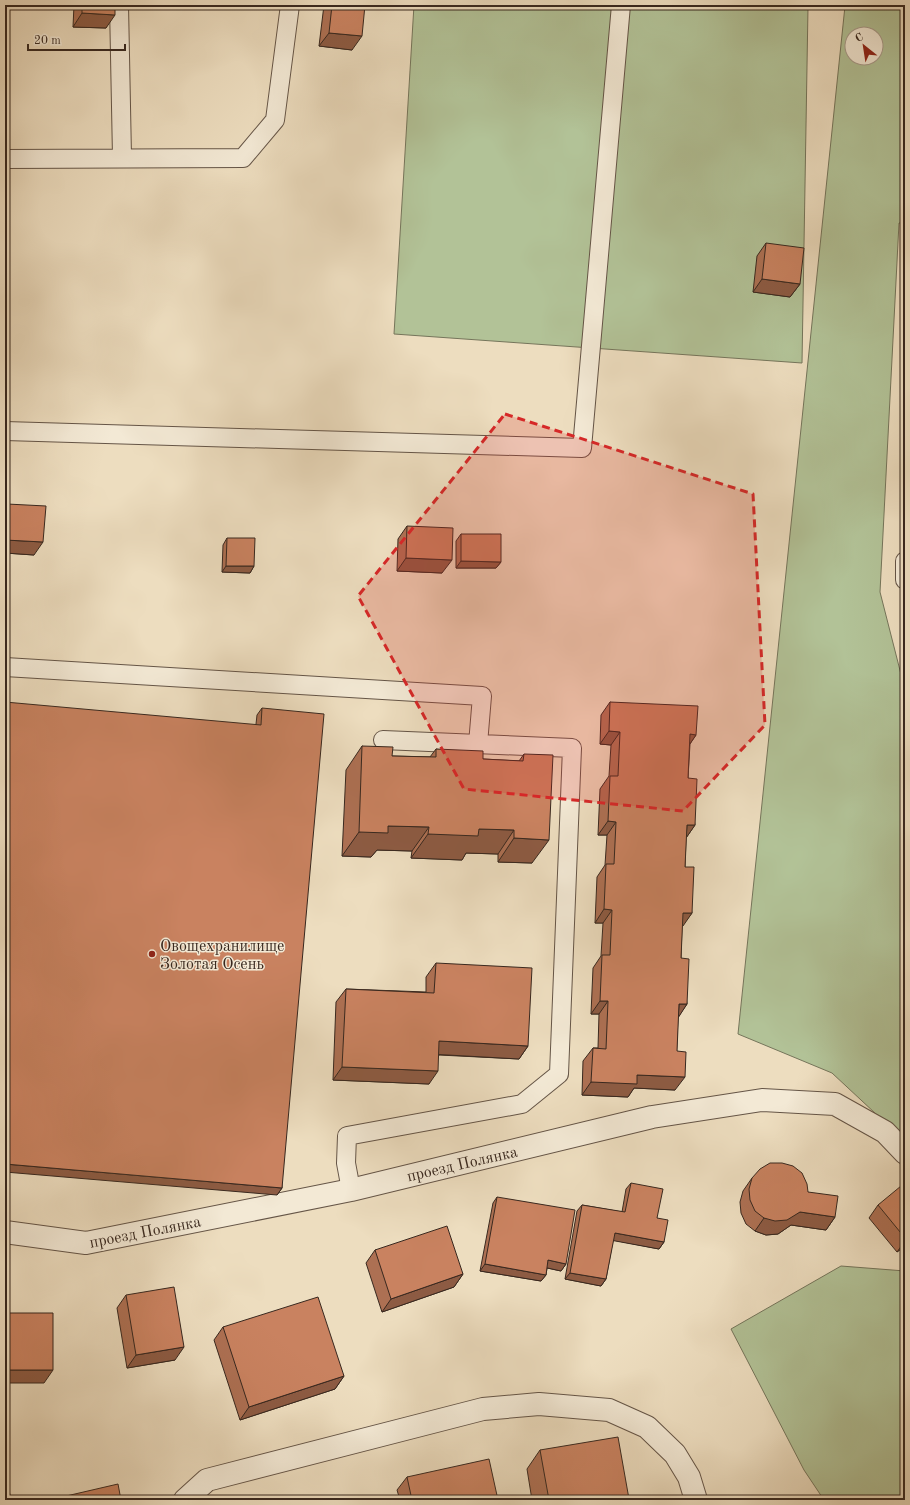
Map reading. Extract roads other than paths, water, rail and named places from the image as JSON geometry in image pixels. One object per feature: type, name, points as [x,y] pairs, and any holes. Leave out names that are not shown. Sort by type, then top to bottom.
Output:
[{"type":"street","name":"проезд Полянка","points":[[5,1232],[86,1244],[351,1190],[652,1117],[762,1100],[835,1104],[885,1132],[905,1153]]},
{"type":"street","points":[[185,1500],[208,1480],[483,1409],[539,1404],[609,1410],[647,1427],[675,1454],[689,1477],[696,1500]]},
{"type":"lane","points":[[119,5],[122,157]]},
{"type":"lane","points":[[5,159],[122,157],[243,158],[275,120],[290,5]]},
{"type":"lane","points":[[5,430],[582,448],[620,5]]},
{"type":"lane","points":[[905,561],[905,580]]},
{"type":"lane","points":[[5,667],[482,696],[478,744]]},
{"type":"lane","points":[[351,1190],[346,1163],[347,1136],[522,1104],[559,1074],[572,748],[383,740]]},
{"type":"place","name":"Овощехранилище Золотая Осень","points":[[152,954]]}]
